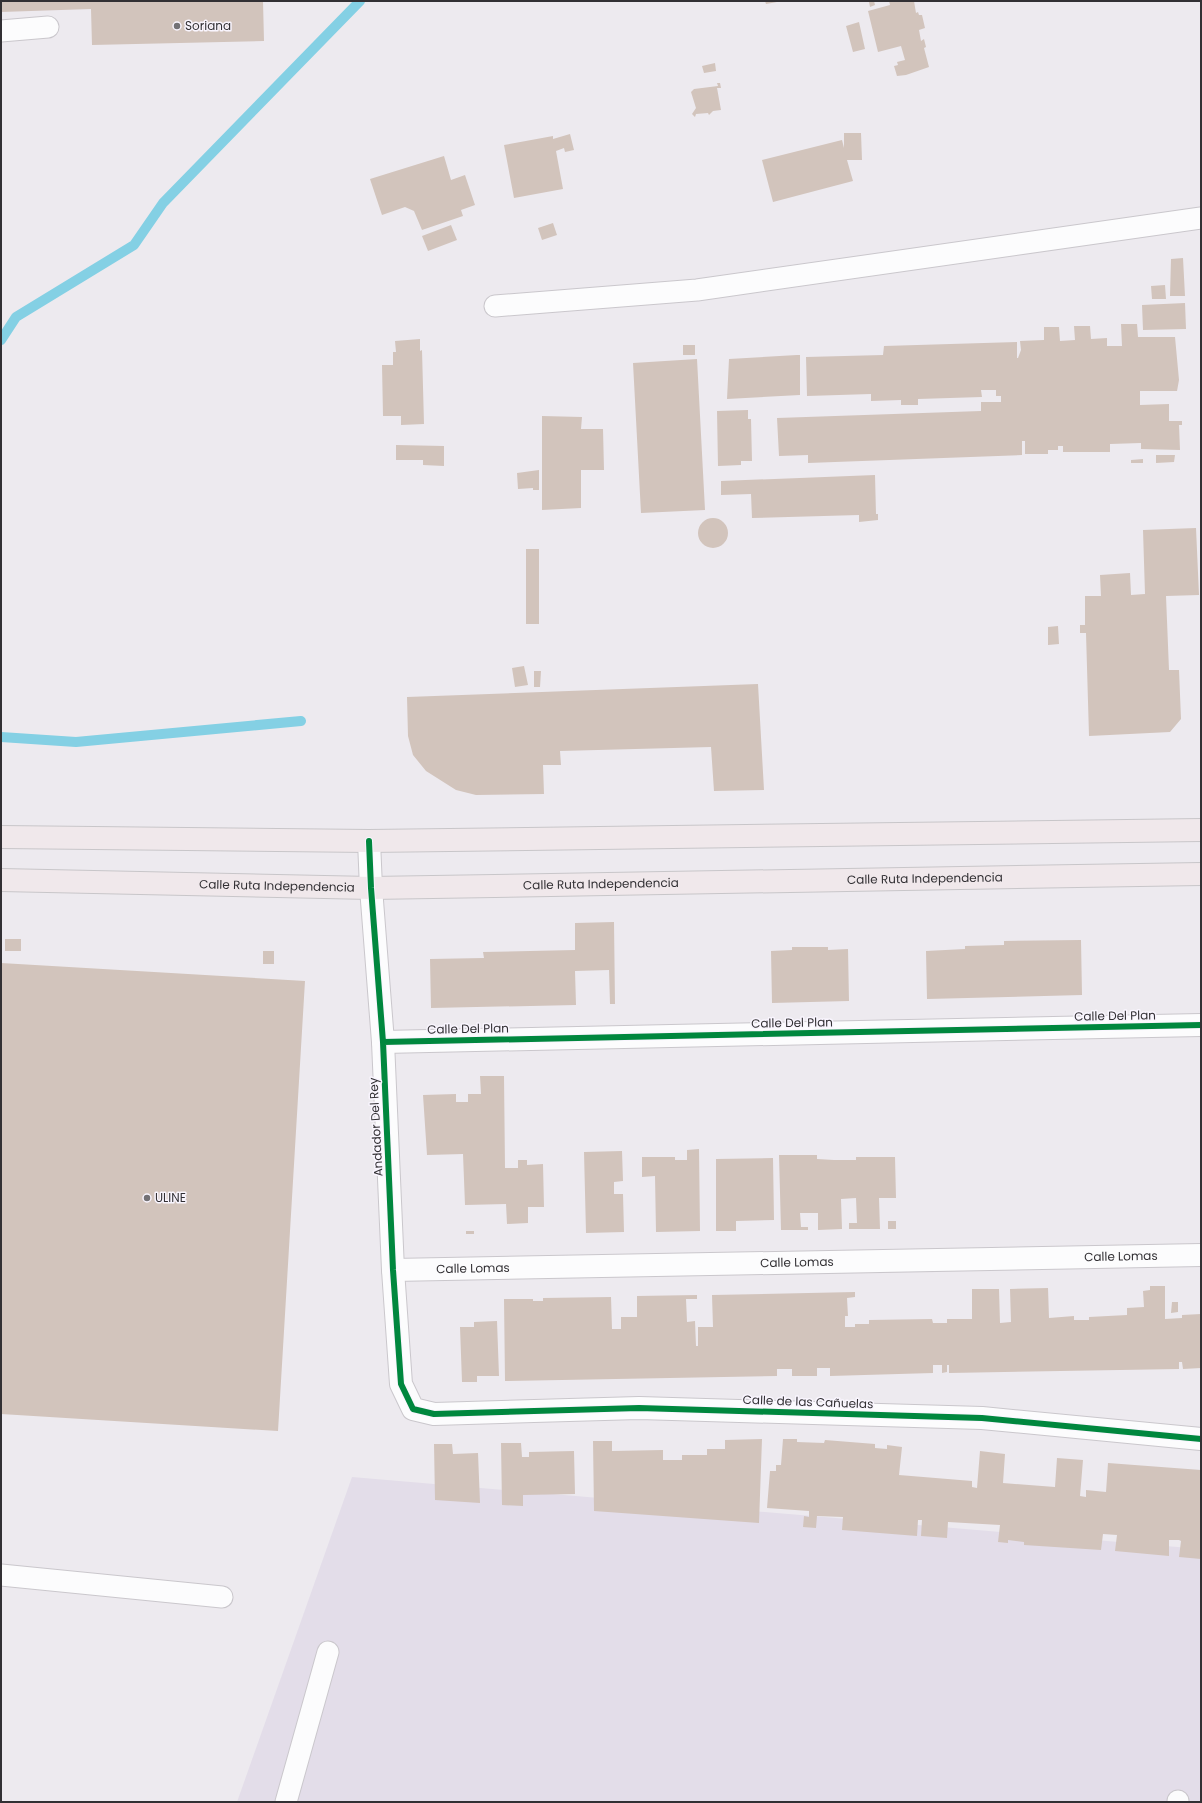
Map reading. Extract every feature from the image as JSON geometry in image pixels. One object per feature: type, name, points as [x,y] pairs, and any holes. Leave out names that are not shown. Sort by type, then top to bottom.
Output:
[{"type":"main road","points":[[1,837],[369,841],[1201,830]]},
{"type":"main road","name":"Calle Ruta Independencia","points":[[1,880],[371,888],[1201,874]]},
{"type":"street","name":"Andador Del Rey","points":[[369,841],[371,888],[383,1042],[393,1270],[401,1384],[413,1409]]},
{"type":"street","name":"Calle Del Plan","points":[[383,1042],[1201,1025]]},
{"type":"street","name":"Calle Lomas","points":[[393,1270],[1201,1255]]},
{"type":"street","name":"Calle de las Cañuelas","points":[[413,1409],[434,1414],[639,1408],[982,1418],[1201,1439]]},
{"type":"lane","points":[[1,31],[48,27]]},
{"type":"lane","points":[[495,306],[697,290],[1201,218]]},
{"type":"lane","points":[[1,1575],[222,1598]]},
{"type":"lane","points":[[286,1802],[328,1652]]},
{"type":"shaded area","points":[[352,1477],[1201,1549],[1201,1802],[237,1802]]},
{"type":"building","name":"Soriana","points":[[1,1],[263,1],[264,41],[92,45],[91,9],[1,12]]},
{"type":"building","points":[[765,1],[777,1],[777,2],[766,4]]},
{"type":"building","points":[[874,1],[875,5],[870,7],[869,2]]},
{"type":"building","points":[[889,1],[914,1],[916,13],[918,12],[919,15],[922,15],[925,28],[919,30],[921,41],[924,39],[926,47],[924,48],[929,67],[906,75],[897,76],[894,66],[898,65],[897,62],[905,60],[901,46],[878,52],[868,11],[890,5]]},
{"type":"building","points":[[859,22],[865,49],[853,52],[846,26]]},
{"type":"building","points":[[715,63],[716,71],[704,73],[702,66]]},
{"type":"building","points":[[717,83],[720,83],[721,88],[717,88],[721,110],[713,111],[709,115],[708,113],[696,114],[695,117],[692,114],[696,108],[691,92],[694,89],[718,86]]},
{"type":"building","points":[[844,133],[861,133],[862,160],[847,160],[853,181],[773,202],[762,160],[842,140],[844,148]]},
{"type":"building","points":[[570,134],[574,150],[565,152],[564,148],[556,151],[563,189],[514,198],[504,145],[553,136],[553,139]]},
{"type":"building","points":[[444,156],[451,180],[465,175],[475,205],[461,210],[463,216],[422,230],[414,211],[405,207],[382,215],[370,179]]},
{"type":"building","points":[[553,223],[557,235],[542,240],[538,228]]},
{"type":"building","points":[[451,225],[457,240],[428,251],[422,236]]},
{"type":"building","points":[[1183,258],[1185,296],[1170,296],[1171,259]]},
{"type":"building","points":[[1165,285],[1166,299],[1152,299],[1151,286]]},
{"type":"building","points":[[1185,303],[1186,329],[1143,330],[1142,305]]},
{"type":"building","points":[[1121,324],[1137,324],[1138,337],[1175,337],[1179,380],[1177,391],[1140,391],[1140,405],[1169,404],[1169,421],[1182,421],[1182,425],[1179,425],[1180,450],[1141,449],[1141,443],[1110,444],[1110,452],[1063,452],[1063,446],[1058,446],[1058,450],[1048,450],[1048,454],[1025,454],[1025,441],[1022,441],[1022,455],[808,463],[808,455],[779,456],[777,418],[981,411],[981,402],[1001,402],[1001,396],[996,396],[996,390],[981,390],[982,397],[918,399],[918,405],[901,405],[901,400],[871,401],[871,394],[807,396],[806,357],[883,355],[884,346],[1017,342],[1018,358],[1021,350],[1020,341],[1044,340],[1044,327],[1059,327],[1060,341],[1075,340],[1074,326],[1090,326],[1091,339],[1107,338],[1107,346],[1122,346]]},
{"type":"building","points":[[420,339],[420,351],[422,350],[424,424],[401,425],[401,416],[383,416],[382,365],[393,365],[393,352],[396,352],[395,341]]},
{"type":"building","points":[[683,345],[695,345],[695,355],[683,355]]},
{"type":"building","points":[[800,355],[800,395],[727,399],[729,359]]},
{"type":"building","points":[[697,359],[705,510],[641,513],[633,363]]},
{"type":"building","points":[[748,410],[748,419],[751,419],[752,461],[741,461],[741,465],[718,466],[717,411]]},
{"type":"building","points":[[542,416],[582,417],[581,429],[603,429],[604,470],[581,470],[581,508],[542,510]]},
{"type":"building","points":[[396,445],[444,446],[444,466],[423,465],[423,460],[396,460]]},
{"type":"building","points":[[1156,455],[1175,455],[1174,462],[1156,463]]},
{"type":"building","points":[[1143,459],[1143,463],[1131,463],[1131,460]]},
{"type":"building","points":[[539,470],[539,490],[533,490],[533,488],[518,489],[517,473]]},
{"type":"building","points":[[875,475],[876,514],[878,514],[878,520],[859,522],[859,515],[752,518],[751,494],[721,495],[721,481]]},
{"type":"building","points":[[713,518],[724,522],[728,533],[724,544],[713,548],[702,544],[698,533],[702,522]]},
{"type":"building","points":[[1196,528],[1199,595],[1166,596],[1169,670],[1179,670],[1181,719],[1170,732],[1089,736],[1086,633],[1080,633],[1080,625],[1085,625],[1085,596],[1101,596],[1100,575],[1130,573],[1131,595],[1145,594],[1143,530]]},
{"type":"building","points":[[526,549],[539,549],[539,624],[526,624]]},
{"type":"building","points":[[1058,626],[1059,644],[1048,645],[1048,627]]},
{"type":"building","points":[[524,666],[528,685],[515,687],[512,668]]},
{"type":"building","points":[[534,671],[541,671],[540,687],[534,687]]},
{"type":"building","points":[[758,684],[764,790],[714,791],[711,747],[560,751],[561,765],[543,765],[544,794],[476,795],[456,790],[426,771],[413,755],[408,736],[407,697]]},
{"type":"building","points":[[614,922],[615,1004],[610,1004],[609,970],[575,971],[576,1005],[431,1008],[430,959],[484,958],[483,952],[575,950],[575,923]]},
{"type":"building","points":[[5,939],[21,939],[21,951],[5,951]]},
{"type":"building","points":[[1081,940],[1082,995],[927,999],[926,951],[965,949],[965,946],[1004,945],[1004,941]]},
{"type":"building","points":[[792,947],[828,947],[828,950],[848,949],[849,1001],[772,1003],[771,951],[792,950]]},
{"type":"building","points":[[263,951],[274,951],[274,964],[263,964]]},
{"type":"building","name":"ULINE","points":[[1,963],[305,981],[278,1431],[1,1414]]},
{"type":"building","points":[[480,1076],[504,1076],[505,1168],[518,1168],[518,1160],[527,1160],[527,1165],[543,1164],[544,1207],[528,1207],[528,1223],[507,1224],[506,1204],[465,1205],[463,1154],[427,1155],[423,1095],[456,1094],[456,1102],[468,1102],[468,1094],[481,1094]]},
{"type":"building","points":[[699,1149],[700,1231],[656,1232],[655,1176],[642,1177],[642,1157],[675,1157],[675,1160],[687,1160],[687,1150]]},
{"type":"building","points":[[622,1151],[623,1181],[614,1182],[614,1194],[623,1194],[624,1232],[586,1233],[584,1152]]},
{"type":"building","points":[[779,1155],[817,1155],[817,1159],[834,1160],[856,1160],[856,1157],[895,1157],[896,1198],[879,1198],[880,1229],[849,1229],[849,1223],[857,1223],[856,1198],[841,1199],[842,1229],[818,1230],[818,1213],[800,1213],[801,1227],[808,1227],[808,1230],[781,1230]]},
{"type":"building","points":[[773,1158],[774,1220],[736,1221],[736,1231],[716,1231],[716,1159]]},
{"type":"building","points":[[888,1221],[896,1221],[896,1229],[888,1229]]},
{"type":"building","points":[[466,1231],[474,1231],[474,1234],[466,1234]]},
{"type":"building","points":[[1150,1286],[1165,1286],[1165,1319],[1182,1318],[1182,1315],[1201,1314],[1201,1368],[1183,1369],[1182,1362],[1179,1362],[1179,1369],[949,1373],[949,1365],[947,1365],[947,1372],[942,1373],[942,1365],[933,1365],[933,1373],[830,1376],[830,1368],[817,1368],[817,1376],[792,1376],[792,1369],[777,1369],[777,1376],[505,1381],[504,1299],[533,1299],[533,1301],[543,1301],[543,1298],[611,1297],[612,1329],[621,1329],[621,1317],[637,1317],[637,1296],[697,1295],[697,1299],[686,1299],[687,1322],[695,1321],[696,1346],[698,1346],[698,1327],[713,1327],[712,1295],[855,1292],[855,1297],[847,1298],[848,1316],[845,1316],[845,1327],[855,1327],[855,1324],[869,1324],[869,1320],[932,1319],[933,1323],[947,1323],[947,1319],[972,1319],[972,1289],[999,1289],[1000,1323],[1011,1322],[1010,1289],[1048,1288],[1049,1318],[1074,1316],[1074,1320],[1089,1320],[1089,1317],[1127,1315],[1127,1308],[1144,1307],[1143,1291],[1150,1290]]},
{"type":"building","points":[[1172,1302],[1178,1302],[1178,1312],[1171,1313]]},
{"type":"building","points":[[497,1321],[499,1376],[477,1376],[477,1382],[462,1382],[460,1327],[474,1327],[474,1322]]},
{"type":"building","points":[[762,1439],[759,1523],[594,1511],[593,1441],[612,1441],[612,1451],[663,1450],[663,1460],[682,1460],[682,1455],[707,1455],[707,1449],[725,1449],[725,1440]]},
{"type":"building","points":[[783,1439],[797,1439],[797,1442],[824,1443],[825,1440],[875,1444],[875,1448],[887,1449],[887,1445],[902,1447],[899,1475],[972,1481],[972,1487],[977,1488],[980,1451],[1005,1454],[1003,1483],[1055,1487],[1057,1458],[1083,1460],[1080,1496],[1086,1497],[1086,1490],[1106,1492],[1108,1463],[1201,1470],[1201,1559],[1179,1557],[1181,1541],[1179,1540],[1169,1540],[1169,1556],[1115,1551],[1117,1535],[1103,1534],[1101,1550],[1024,1545],[1024,1542],[1008,1540],[1008,1543],[998,1542],[1000,1525],[948,1522],[947,1538],[921,1536],[922,1520],[918,1520],[917,1536],[842,1530],[843,1517],[817,1516],[816,1528],[803,1527],[804,1516],[809,1517],[809,1511],[767,1508],[770,1471],[776,1471],[776,1465],[781,1465]]},
{"type":"building","points":[[501,1443],[521,1443],[522,1457],[529,1457],[529,1452],[574,1451],[575,1494],[523,1495],[523,1506],[502,1505]]},
{"type":"building","points":[[434,1444],[452,1444],[453,1454],[478,1453],[480,1503],[435,1500]]},
{"type":"waterway","points":[[1,340],[16,317],[134,245],[163,203],[360,1]]},
{"type":"waterway","points":[[1,737],[76,742],[301,721]]},
{"type":"cycle path","points":[[369,841],[371,888],[383,1042],[393,1270],[401,1384],[413,1409],[434,1414],[639,1408],[982,1418],[1201,1439]]},
{"type":"cycle path","points":[[383,1042],[1201,1025]]},
{"type":"place","name":"Soriana","points":[[177,26]]},
{"type":"place","name":"ULINE","points":[[147,1198]]}]
